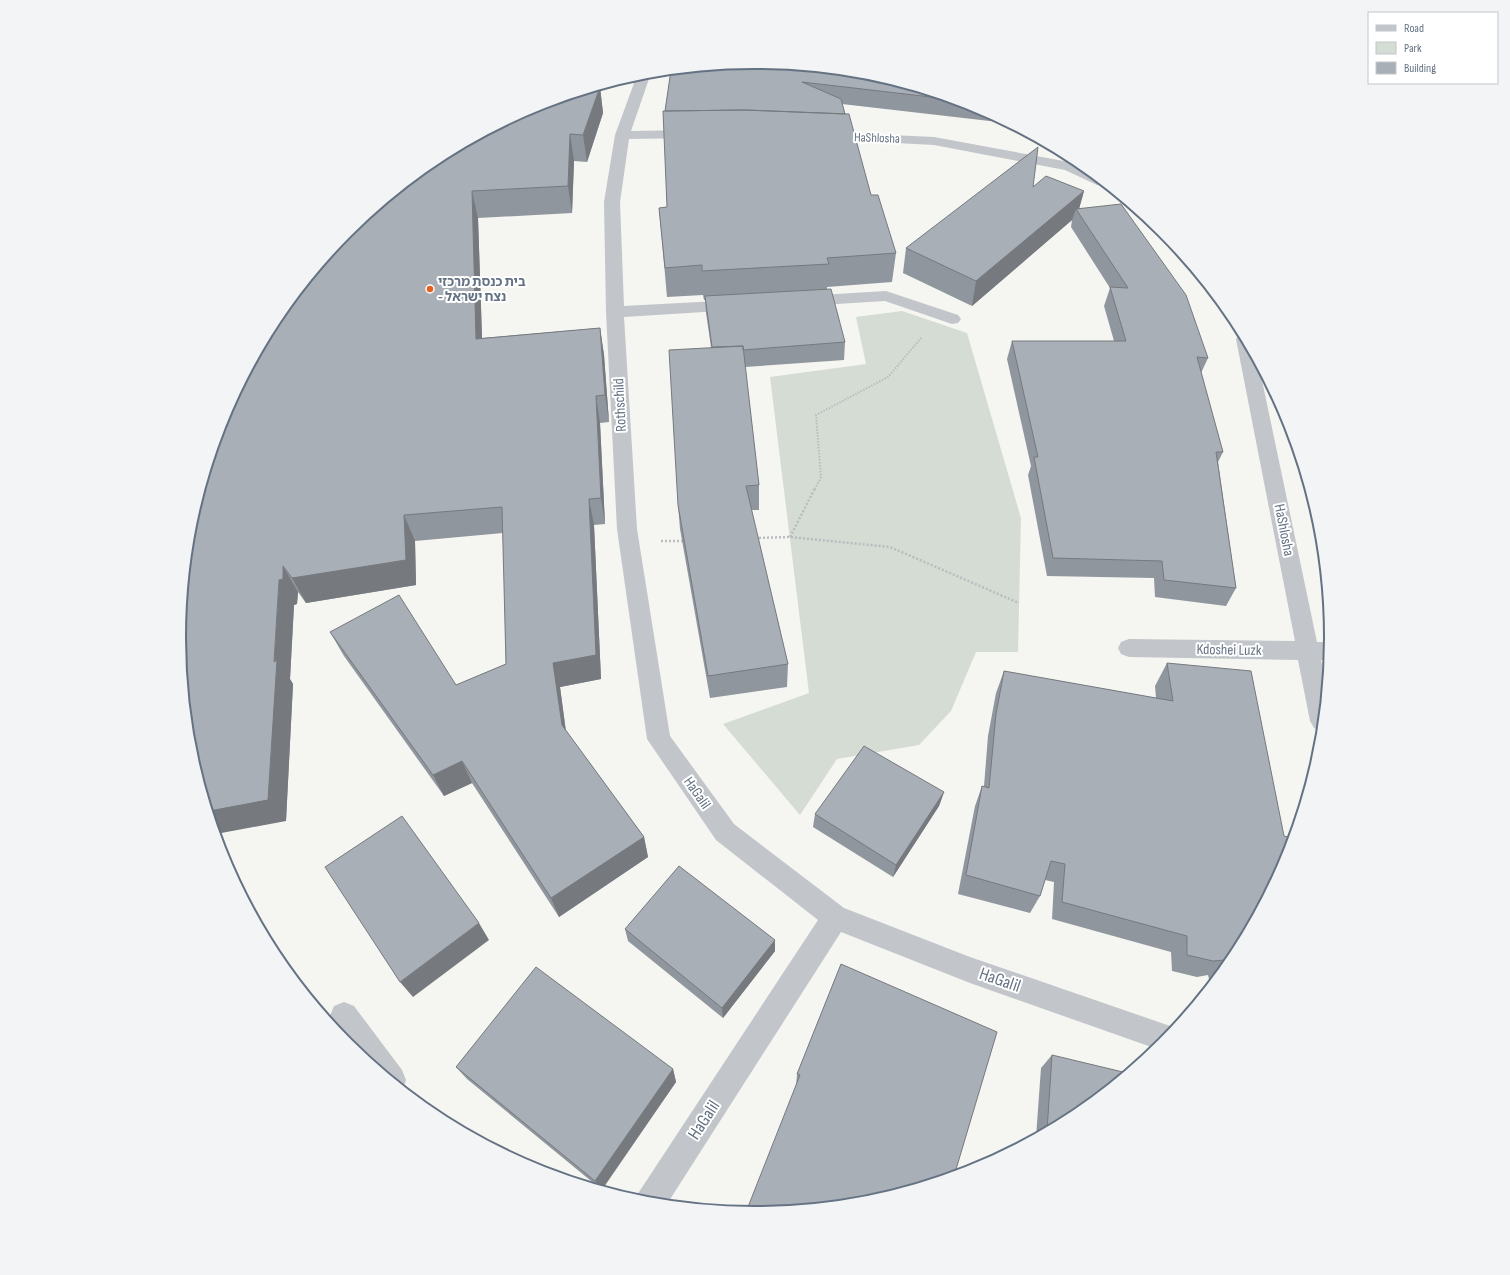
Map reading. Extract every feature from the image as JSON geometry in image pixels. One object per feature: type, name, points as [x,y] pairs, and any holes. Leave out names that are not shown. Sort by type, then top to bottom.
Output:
[{"type":"street","name":"Rothschild","points":[[641,81],[622,135],[612,202],[615,312],[629,542],[659,739]]},
{"type":"street","points":[[622,135],[706,134]]},
{"type":"street","name":"HaShlosha","points":[[808,136],[934,141],[1069,166],[1080,171]]},
{"type":"street","points":[[791,302],[886,296],[946,317]]},
{"type":"street","points":[[615,312],[751,304]]},
{"type":"street","name":"HaShlosha","points":[[1249,357],[1319,651],[1321,691]]},
{"type":"street","name":"Kdoshei Luzk","points":[[1129,648],[1319,651]]},
{"type":"street","name":"HaGalil","points":[[659,739],[725,832],[835,916],[970,970],[1160,1036]]},
{"type":"street","name":"HaGalil","points":[[654,1197],[835,916]]},
{"type":"street","points":[[344,1016],[382,1067]]},
{"type":"path","points":[[790,537],[821,477],[816,415],[888,377],[946,317]]},
{"type":"path","points":[[751,538],[790,537],[890,547],[958,575],[1019,603]]},
{"type":"path","points":[[629,542],[690,540]]},
{"type":"green space","points":[[902,311],[967,333],[1021,518],[1018,652],[976,652],[951,711],[919,745],[837,759],[800,815],[723,724],[809,693],[770,377],[866,364],[856,317]]},
{"type":"building","points":[[718,70],[792,70],[829,74],[902,88],[932,97],[802,82],[841,99],[845,114],[745,110],[665,111],[670,76]]},
{"type":"building","points":[[599,91],[583,135],[570,134],[568,186],[472,191],[476,339],[600,328],[605,395],[596,396],[601,498],[589,499],[596,655],[553,663],[562,725],[644,837],[551,898],[462,761],[433,775],[330,632],[399,595],[456,685],[506,664],[502,507],[404,515],[406,560],[292,578],[283,566],[283,579],[279,580],[274,662],[277,660],[268,800],[214,810],[197,748],[191,712],[188,675],[186,638],[188,600],[191,563],[197,527],[206,490],[217,455],[245,386],[282,322],[304,291],[353,236],[380,210],[409,186],[471,145],[537,112]]},
{"type":"building","points":[[745,110],[849,114],[871,195],[878,195],[896,253],[827,258],[829,264],[702,271],[702,265],[665,268],[659,208],[667,207],[663,111]]},
{"type":"building","points":[[1038,147],[1033,187],[1046,176],[1084,191],[976,281],[906,248]]},
{"type":"building","points":[[1121,204],[1186,295],[1208,358],[1197,357],[1223,452],[1216,452],[1236,588],[1164,580],[1162,561],[1053,558],[1034,457],[1038,457],[1012,341],[1126,341],[1110,287],[1128,288],[1076,209]]},
{"type":"building","points":[[831,289],[845,342],[743,350],[743,346],[712,347],[705,296]]},
{"type":"building","points":[[743,346],[759,485],[746,486],[788,664],[708,676],[678,505],[669,350]]},
{"type":"building","points":[[1167,663],[1251,671],[1284,836],[1287,837],[1265,889],[1247,922],[1223,960],[1213,961],[1187,955],[1187,936],[1062,902],[1065,864],[1051,861],[1040,896],[966,875],[982,786],[989,788],[996,714],[1004,671],[1173,701]]},
{"type":"building","points":[[864,746],[944,792],[896,865],[815,814]]},
{"type":"building","points":[[402,816],[479,923],[400,982],[325,867]]},
{"type":"building","points":[[679,866],[775,940],[722,1008],[625,929]]},
{"type":"building","points":[[841,964],[997,1032],[956,1169],[902,1187],[866,1195],[792,1205],[748,1206],[800,1075],[797,1074]]},
{"type":"building","points":[[536,967],[673,1069],[595,1181],[456,1067]]},
{"type":"building","points":[[1052,1055],[1122,1072],[1101,1089],[1047,1125]]},
{"type":"place","name":"בית כנסת מרכזי - נצח ישראל","points":[[430,289]]}]
